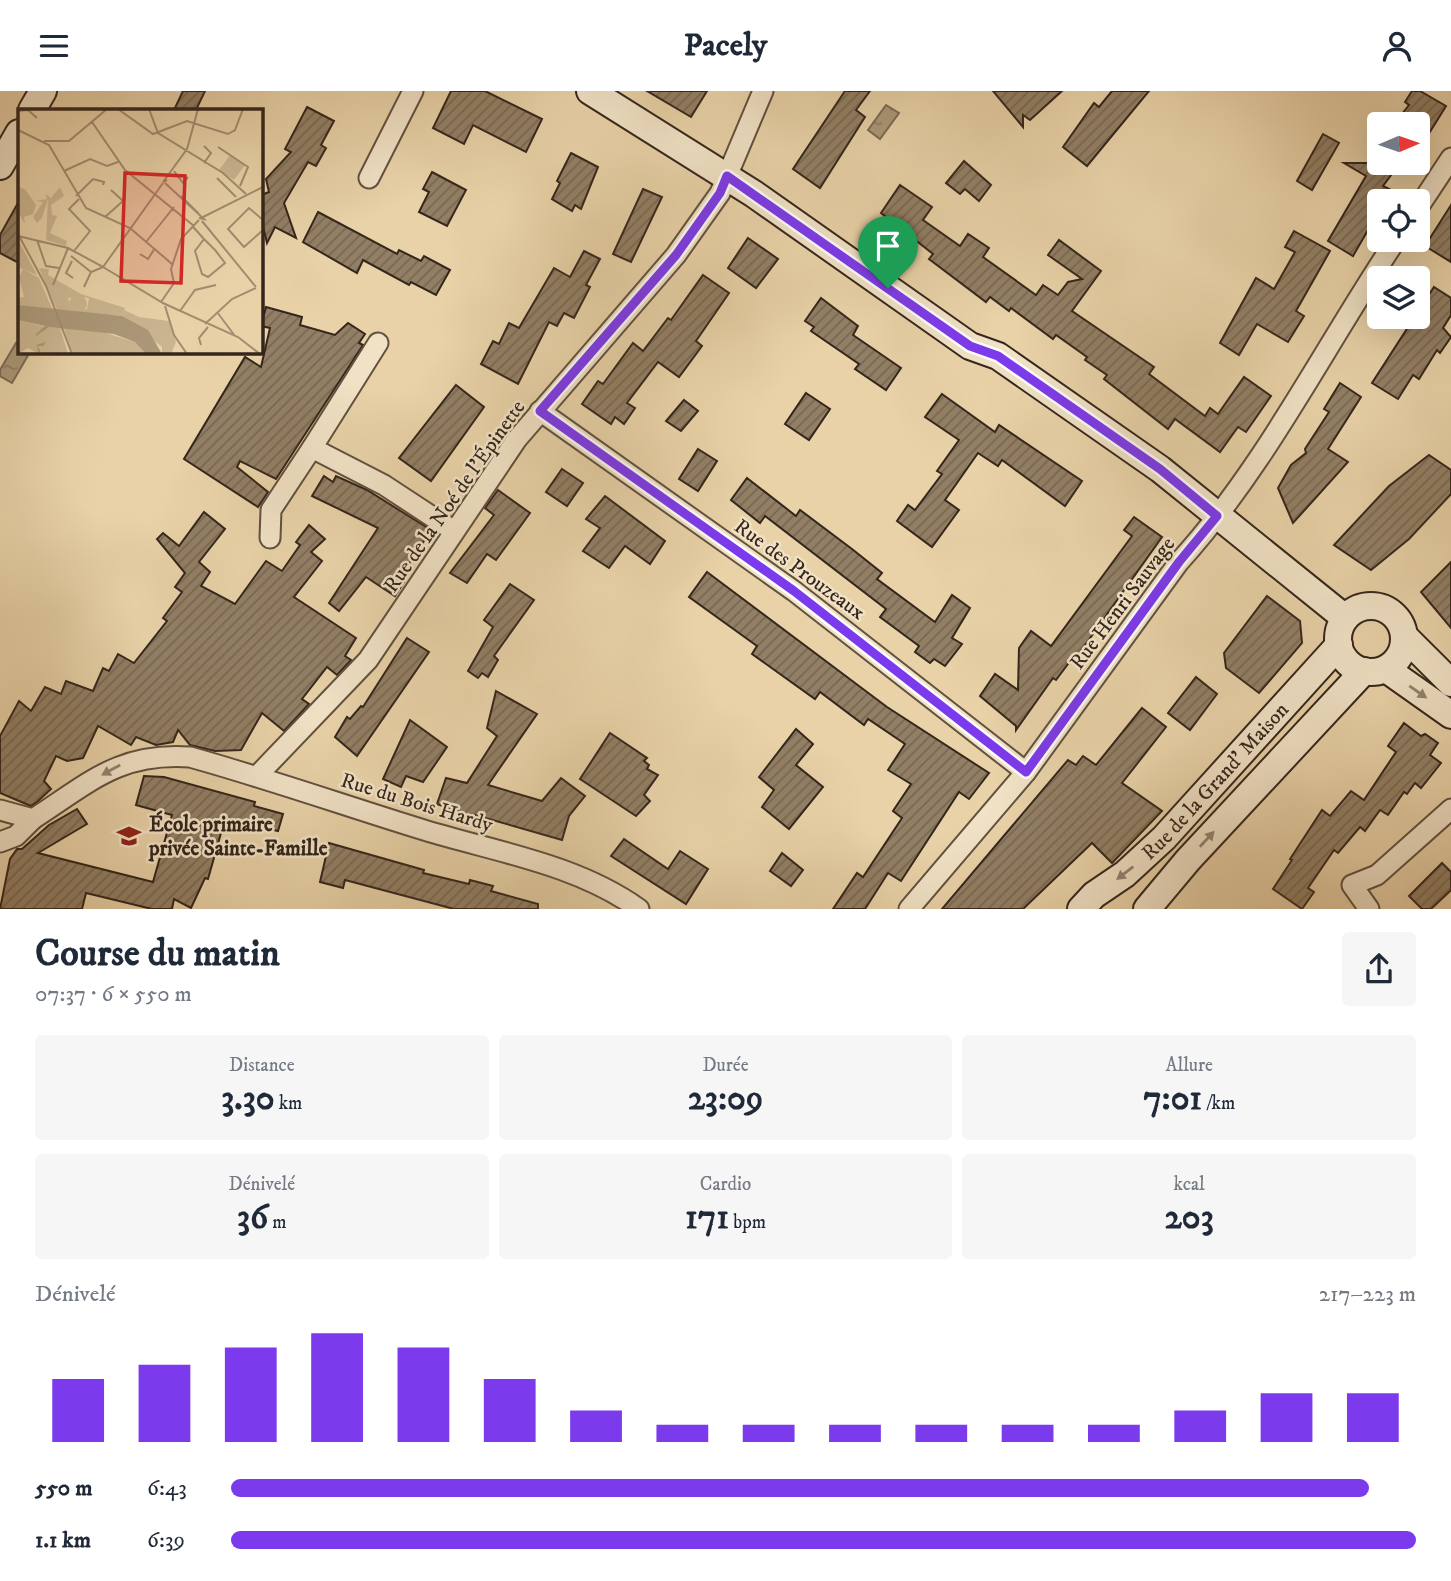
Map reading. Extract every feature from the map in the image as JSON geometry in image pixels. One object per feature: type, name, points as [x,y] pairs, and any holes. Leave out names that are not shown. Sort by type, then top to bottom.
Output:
[{"type":"main road","points":[[33,109],[43,91]]},
{"type":"main road","points":[[590,91],[727,176],[970,346],[998,356],[1138,454],[1345,618]]},
{"type":"main road","points":[[0,166],[18,135]]},
{"type":"main road","points":[[1451,683],[1404,636],[1396,617],[1377,606],[1363,607],[1345,618],[1339,631],[1339,645],[1348,663],[1375,670],[1451,715]]},
{"type":"main road","points":[[1375,670],[1401,653],[1404,636]]},
{"type":"main road","name":"Rue de la Grand' Maison","points":[[1081,909],[1094,895],[1125,874],[1172,830],[1339,645]]},
{"type":"main road","name":"Rue de la Grand' Maison","points":[[1147,909],[1188,860],[1375,670]]},
{"type":"street","points":[[369,178],[414,91]]},
{"type":"street","name":"Rue de la Noé de l'Épinette","points":[[257,776],[368,660],[454,531],[540,411],[676,255],[720,193],[763,91]]},
{"type":"street","points":[[1430,190],[1451,158]]},
{"type":"street","name":"Rue Henri Sauvage","points":[[909,909],[1026,772],[1112,652],[1246,478],[1388,252]]},
{"type":"street","points":[[270,538],[271,510],[378,343]]},
{"type":"street","name":"Rue des Prouzeaux","points":[[540,411],[794,591],[1026,772]]},
{"type":"street","points":[[312,448],[384,485],[454,531]]},
{"type":"street","name":"Rue du Bois Hardy","points":[[0,842],[16,836],[33,819],[120,765],[151,756],[177,756],[257,776],[427,831],[527,858],[590,882],[639,909]]},
{"type":"street","points":[[1369,909],[1352,885],[1377,875],[1451,809]]},
{"type":"street","points":[[0,810],[33,819]]},
{"type":"water","points":[[886,105],[899,113],[880,139],[868,130]]},
{"type":"water","points":[[16,343],[18,353],[29,353],[12,383],[0,376],[0,370]]},
{"type":"building","points":[[183,91],[205,91],[196,109],[174,109]]},
{"type":"building","points":[[451,91],[485,91],[542,119],[526,152],[473,125],[464,144],[433,128]]},
{"type":"building","points":[[647,91],[707,91],[691,117]]},
{"type":"building","points":[[845,91],[870,91],[856,110],[865,117],[820,188],[793,169]]},
{"type":"building","points":[[993,91],[1062,91],[1030,120],[1023,115],[1023,127]]},
{"type":"building","points":[[1112,91],[1149,91],[1087,166],[1063,147],[1094,103],[1099,107]]},
{"type":"building","points":[[1412,91],[1420,91],[1446,106],[1430,132],[1430,112],[1403,112],[1409,105],[1405,102]]},
{"type":"building","points":[[307,107],[334,121],[321,145],[326,148],[316,166],[308,162],[284,203],[296,238],[275,227],[267,243],[262,222],[262,195],[269,192],[266,179],[291,152],[285,149]]},
{"type":"building","points":[[1323,134],[1339,143],[1312,190],[1297,181]]},
{"type":"building","points":[[571,153],[598,167],[581,209],[575,205],[572,211],[552,199],[560,183],[557,181]]},
{"type":"building","points":[[964,161],[991,185],[979,201],[965,189],[960,194],[946,183]]},
{"type":"building","points":[[1344,163],[1367,163],[1367,175],[1391,175],[1383,186],[1389,189],[1367,189],[1367,232],[1353,256],[1328,241],[1366,176]]},
{"type":"building","points":[[432,172],[466,190],[447,226],[419,212],[429,192],[423,189]]},
{"type":"building","points":[[900,185],[932,207],[923,220],[960,246],[968,234],[989,248],[983,257],[1036,295],[1043,285],[1058,295],[1068,282],[1082,279],[1048,255],[1059,240],[1101,271],[1072,311],[1154,367],[1149,374],[1205,416],[1210,408],[1218,414],[1244,377],[1271,396],[1246,432],[1238,427],[1220,452],[1175,419],[1168,429],[1104,379],[1107,375],[1085,360],[1087,357],[1056,335],[1053,339],[1011,308],[1009,311],[990,297],[986,302],[929,259],[933,254],[881,213]]},
{"type":"building","points":[[643,189],[662,197],[631,262],[613,254]]},
{"type":"building","points":[[18,203],[18,262],[0,253],[0,235]]},
{"type":"building","points":[[1451,205],[1451,262],[1430,249],[1430,238]]},
{"type":"building","points":[[318,212],[397,254],[399,250],[421,261],[424,256],[450,270],[436,295],[411,282],[409,285],[363,260],[357,273],[303,242]]},
{"type":"building","points":[[1294,231],[1330,251],[1296,311],[1304,316],[1288,342],[1257,324],[1239,355],[1220,343],[1256,278],[1274,289],[1295,252],[1285,247]]},
{"type":"building","points":[[748,238],[778,259],[756,288],[728,268]]},
{"type":"building","points":[[584,251],[600,259],[586,285],[590,287],[574,318],[564,313],[557,326],[549,322],[518,384],[481,364],[493,341],[499,344],[509,323],[519,328],[554,268],[570,277]]},
{"type":"building","points":[[703,275],[729,293],[696,341],[702,346],[679,377],[658,362],[627,403],[635,408],[624,424],[615,417],[611,424],[582,404],[598,381],[603,384],[633,343],[643,351],[668,318],[671,320]]},
{"type":"building","points":[[1434,287],[1451,298],[1451,315],[1443,328],[1451,337],[1440,353],[1437,350],[1419,379],[1413,375],[1398,399],[1372,383],[1407,329],[1430,329],[1430,293]]},
{"type":"building","points":[[821,298],[858,326],[853,335],[901,368],[886,390],[855,369],[859,364],[811,331],[814,327],[805,321]]},
{"type":"building","points":[[266,307],[302,317],[300,325],[335,335],[348,323],[365,334],[359,343],[363,345],[276,479],[240,461],[237,467],[268,492],[258,507],[184,459],[245,357],[261,367],[270,328],[262,326]]},
{"type":"building","points":[[1340,383],[1361,397],[1328,449],[1348,462],[1293,523],[1278,488],[1291,465],[1306,453],[1305,449],[1329,412],[1324,409]]},
{"type":"building","points":[[456,385],[484,407],[431,481],[399,458]]},
{"type":"building","points":[[806,393],[830,409],[809,440],[785,424]]},
{"type":"building","points":[[942,394],[995,432],[999,425],[1082,481],[1065,506],[1002,460],[998,466],[978,453],[945,500],[959,510],[932,547],[897,521],[908,505],[915,510],[942,474],[937,471],[959,440],[925,417]]},
{"type":"building","points":[[684,400],[698,411],[681,431],[666,421]]},
{"type":"building","points":[[698,449],[717,461],[698,491],[679,479]]},
{"type":"building","points":[[1429,455],[1451,470],[1451,494],[1409,539],[1371,570],[1334,545],[1389,486]]},
{"type":"building","points":[[562,469],[583,483],[567,506],[546,492]]},
{"type":"building","points":[[324,476],[333,482],[336,476],[367,490],[431,530],[399,579],[404,582],[395,596],[366,577],[339,611],[329,603],[378,528],[312,496]]},
{"type":"building","points":[[747,478],[796,516],[800,510],[852,549],[882,573],[877,579],[935,622],[952,595],[970,608],[952,638],[962,644],[945,666],[934,659],[930,663],[915,652],[919,646],[880,617],[886,609],[765,516],[760,523],[731,500]]},
{"type":"building","points":[[498,490],[530,513],[496,560],[487,554],[467,583],[450,573],[494,515],[485,508]]},
{"type":"building","points":[[605,496],[665,541],[650,564],[625,546],[609,568],[583,551],[600,528],[586,519]]},
{"type":"building","points":[[204,512],[225,529],[199,562],[210,572],[201,586],[235,604],[266,561],[282,571],[300,545],[296,542],[309,525],[325,539],[311,552],[322,561],[294,597],[356,638],[345,656],[351,660],[337,675],[327,667],[302,699],[309,704],[284,731],[262,713],[241,750],[215,751],[190,745],[178,730],[173,742],[156,745],[136,737],[131,745],[98,726],[83,758],[67,761],[56,756],[44,781],[51,789],[37,802],[31,806],[0,793],[0,736],[19,701],[31,711],[45,687],[61,694],[66,681],[93,691],[103,668],[109,671],[118,654],[134,663],[167,621],[163,618],[182,592],[175,587],[185,573],[157,539],[163,533],[179,546]]},
{"type":"building","points":[[1134,517],[1162,537],[1073,662],[1071,660],[1056,680],[1053,678],[1016,730],[1016,726],[980,696],[995,674],[1018,690],[1019,648],[1031,631],[1051,646],[1132,536],[1124,530]]},
{"type":"building","points":[[1451,562],[1451,628],[1421,592]]},
{"type":"building","points":[[707,572],[887,707],[989,773],[969,799],[959,792],[901,881],[888,873],[865,909],[833,909],[857,873],[863,877],[902,818],[893,811],[911,784],[888,770],[905,744],[868,719],[864,725],[820,692],[815,699],[752,654],[757,646],[689,597]]},
{"type":"building","points":[[510,584],[534,600],[494,656],[498,660],[488,677],[482,673],[478,678],[468,671],[493,627],[484,620]]},
{"type":"building","points":[[1267,596],[1300,621],[1302,643],[1259,693],[1226,668],[1224,653]]},
{"type":"building","points":[[407,638],[429,652],[357,756],[335,737],[347,717],[350,719],[363,707]]},
{"type":"building","points":[[1196,677],[1217,694],[1190,730],[1168,713]]},
{"type":"building","points":[[496,691],[537,714],[488,785],[542,801],[561,778],[585,796],[569,816],[562,840],[475,815],[469,814],[467,817],[465,813],[437,804],[446,778],[467,783],[497,736],[487,728]]},
{"type":"building","points":[[1142,708],[1166,727],[1122,783],[1162,811],[1112,863],[1092,843],[1023,909],[942,909],[1068,760],[1076,765],[1083,756],[1096,765]]},
{"type":"building","points":[[410,720],[447,747],[423,782],[406,776],[401,787],[383,779]]},
{"type":"building","points":[[1404,723],[1421,736],[1425,734],[1438,743],[1430,755],[1441,763],[1421,788],[1415,783],[1407,794],[1404,792],[1388,815],[1380,810],[1365,831],[1360,827],[1338,853],[1334,850],[1308,888],[1314,892],[1302,909],[1273,889],[1322,810],[1330,816],[1351,791],[1364,800],[1396,752],[1388,746]]},
{"type":"building","points":[[796,729],[813,744],[796,765],[823,787],[789,829],[762,807],[774,790],[759,777]]},
{"type":"building","points":[[610,733],[647,758],[644,761],[649,765],[647,769],[658,775],[644,795],[650,801],[636,816],[580,779]]},
{"type":"building","points":[[144,776],[164,777],[255,802],[254,806],[283,814],[278,831],[225,819],[208,879],[205,878],[191,908],[174,899],[172,909],[152,909],[86,893],[82,909],[0,909],[10,859],[17,849],[22,849],[49,825],[77,809],[87,824],[38,853],[153,882],[172,815],[136,805]]},
{"type":"building","points":[[624,839],[668,869],[680,851],[708,869],[686,904],[611,856]]},
{"type":"building","points":[[329,843],[424,870],[423,873],[469,884],[470,880],[493,886],[491,891],[538,904],[538,909],[454,909],[345,880],[343,888],[320,882]]},
{"type":"building","points":[[782,853],[803,870],[791,886],[770,871]]},
{"type":"building","points":[[1442,863],[1451,872],[1451,890],[1431,909],[1422,909],[1409,896]]},
{"type":"place","name":"École primaire privée Sainte-Famille","points":[[129,836]]},
{"type":"route","points":[[727,176],[888,288],[970,346],[998,356],[1160,469],[1217,516],[1179,562],[1062,719],[1026,772],[794,591],[540,411],[676,255],[720,193],[727,176]]}]
